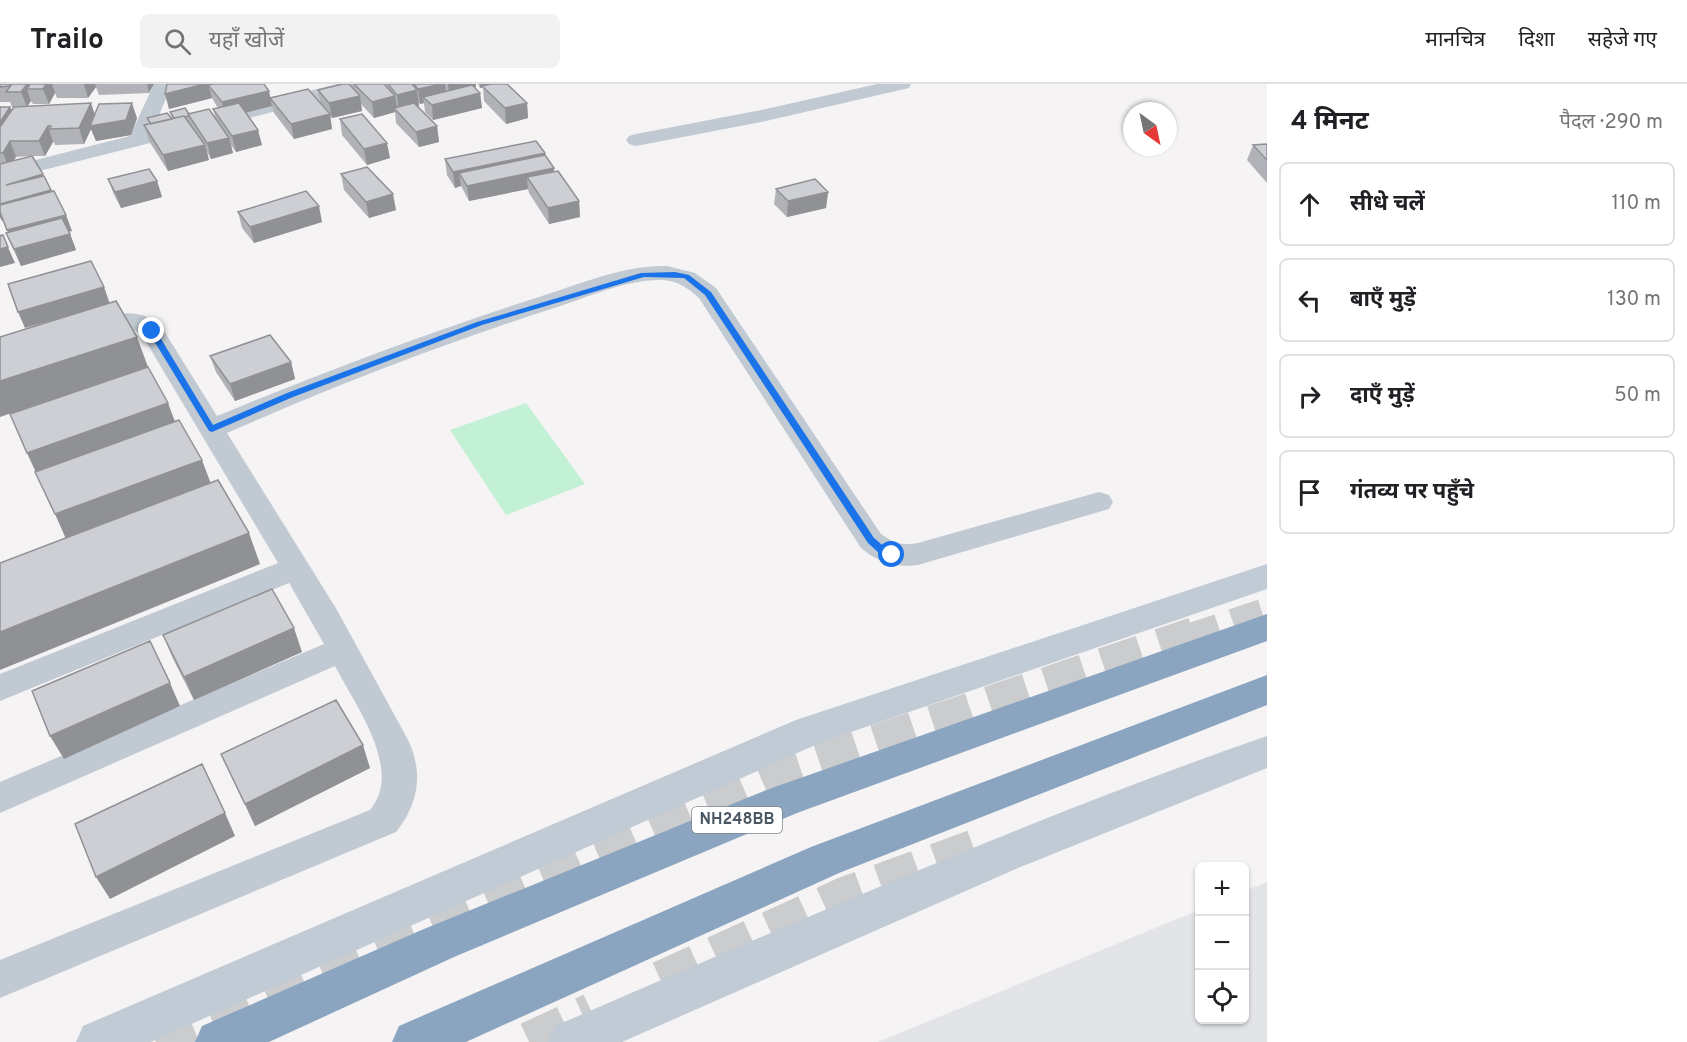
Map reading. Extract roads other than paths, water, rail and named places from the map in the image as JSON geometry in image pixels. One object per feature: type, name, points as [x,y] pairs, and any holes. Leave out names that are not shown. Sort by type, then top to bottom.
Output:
[{"type":"highway","name":"NH248BB","points":[[218,1042],[439,943],[783,801],[1267,627]]},
{"type":"highway","points":[[415,1042],[825,860],[1267,690]]},
{"type":"street","points":[[139,139],[163,84]]},
{"type":"street","points":[[0,175],[360,84]]},
{"type":"street","points":[[636,140],[766,115],[902,84]]},
{"type":"street","points":[[212,429],[290,395],[480,324],[631,278],[658,273],[675,274],[686,276],[708,293],[871,541],[883,551],[906,556],[918,554],[1099,502]]},
{"type":"street","points":[[0,978],[383,821],[394,810],[400,795],[399,762],[395,748],[343,649],[152,331],[138,320],[126,318],[57,339]]},
{"type":"street","points":[[0,688],[296,568]]},
{"type":"street","points":[[99,1042],[809,731],[1267,576]]},
{"type":"street","points":[[0,798],[343,649]]},
{"type":"street","points":[[572,1042],[869,911],[1144,798],[1267,752]]},
{"type":"tunnel","points":[[1190,639],[1267,613]]},
{"type":"tunnel","points":[[156,1042],[771,780],[1195,637]]},
{"type":"tunnel","points":[[661,981],[847,896],[981,847]]},
{"type":"tunnel","points":[[529,1042],[592,1013]]}]
